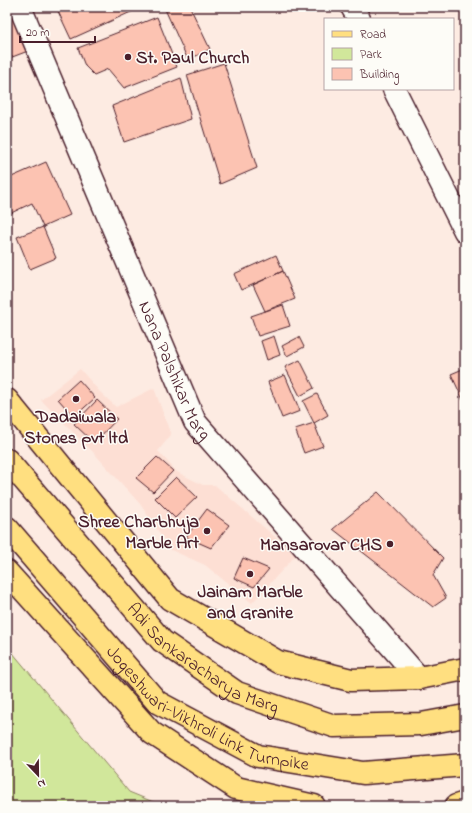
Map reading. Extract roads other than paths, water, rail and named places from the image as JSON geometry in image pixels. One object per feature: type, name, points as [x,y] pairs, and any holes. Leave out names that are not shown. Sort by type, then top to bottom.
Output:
[{"type":"main road","points":[[7,400],[170,599],[278,662],[351,680],[419,678],[465,669]]},
{"type":"main road","name":"Adi Sankaracharya Marg","points":[[7,460],[162,641],[237,693],[334,726],[421,724],[465,716]]},
{"type":"main road","name":"Jogeshwari-Vikhroli Link Turnpike","points":[[7,528],[157,702],[258,756],[363,773],[465,765]]},
{"type":"main road","points":[[7,572],[152,733],[236,788],[314,806]]},
{"type":"main road","points":[[456,806],[465,803]]},
{"type":"street","name":"Nana Palshikar Marg","points":[[20,7],[195,422],[419,678]]},
{"type":"street","points":[[352,7],[358,18]]},
{"type":"street","points":[[394,90],[465,231]]},
{"type":"place","name":"St. Paul Church","points":[[128,57]]},
{"type":"place","name":"Dadaiwala Stones pvt ltd","points":[[76,399]]},
{"type":"place","name":"Shree Charbhuja Marble Art","points":[[207,531]]},
{"type":"place","name":"Mansarovar CHS","points":[[390,544]]},
{"type":"place","name":"Jainam Marble and Granite","points":[[250,574]]}]
